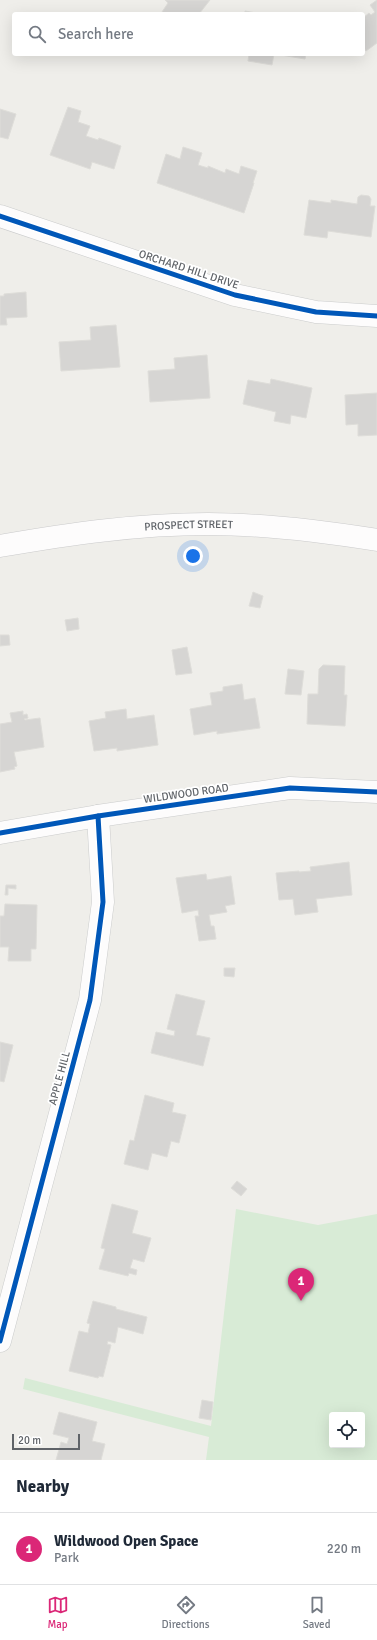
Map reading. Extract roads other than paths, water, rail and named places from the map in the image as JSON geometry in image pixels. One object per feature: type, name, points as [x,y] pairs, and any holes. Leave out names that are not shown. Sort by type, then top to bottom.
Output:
[{"type":"street","name":"ORCHARD HILL DRIVE","points":[[0,216],[235,295],[316,312],[377,316]]},
{"type":"street","name":"PROSPECT STREET","points":[[0,546],[116,529],[208,524],[296,529],[338,533],[377,540]]},
{"type":"street","name":"WILDWOOD ROAD","points":[[0,833],[98,816],[290,788],[377,792]]},
{"type":"street","name":"APPLE HILL","points":[[0,1341],[90,1000],[103,902],[98,816]]},
{"type":"place","name":"Wildwood Open Space","points":[[301,1301]]}]
